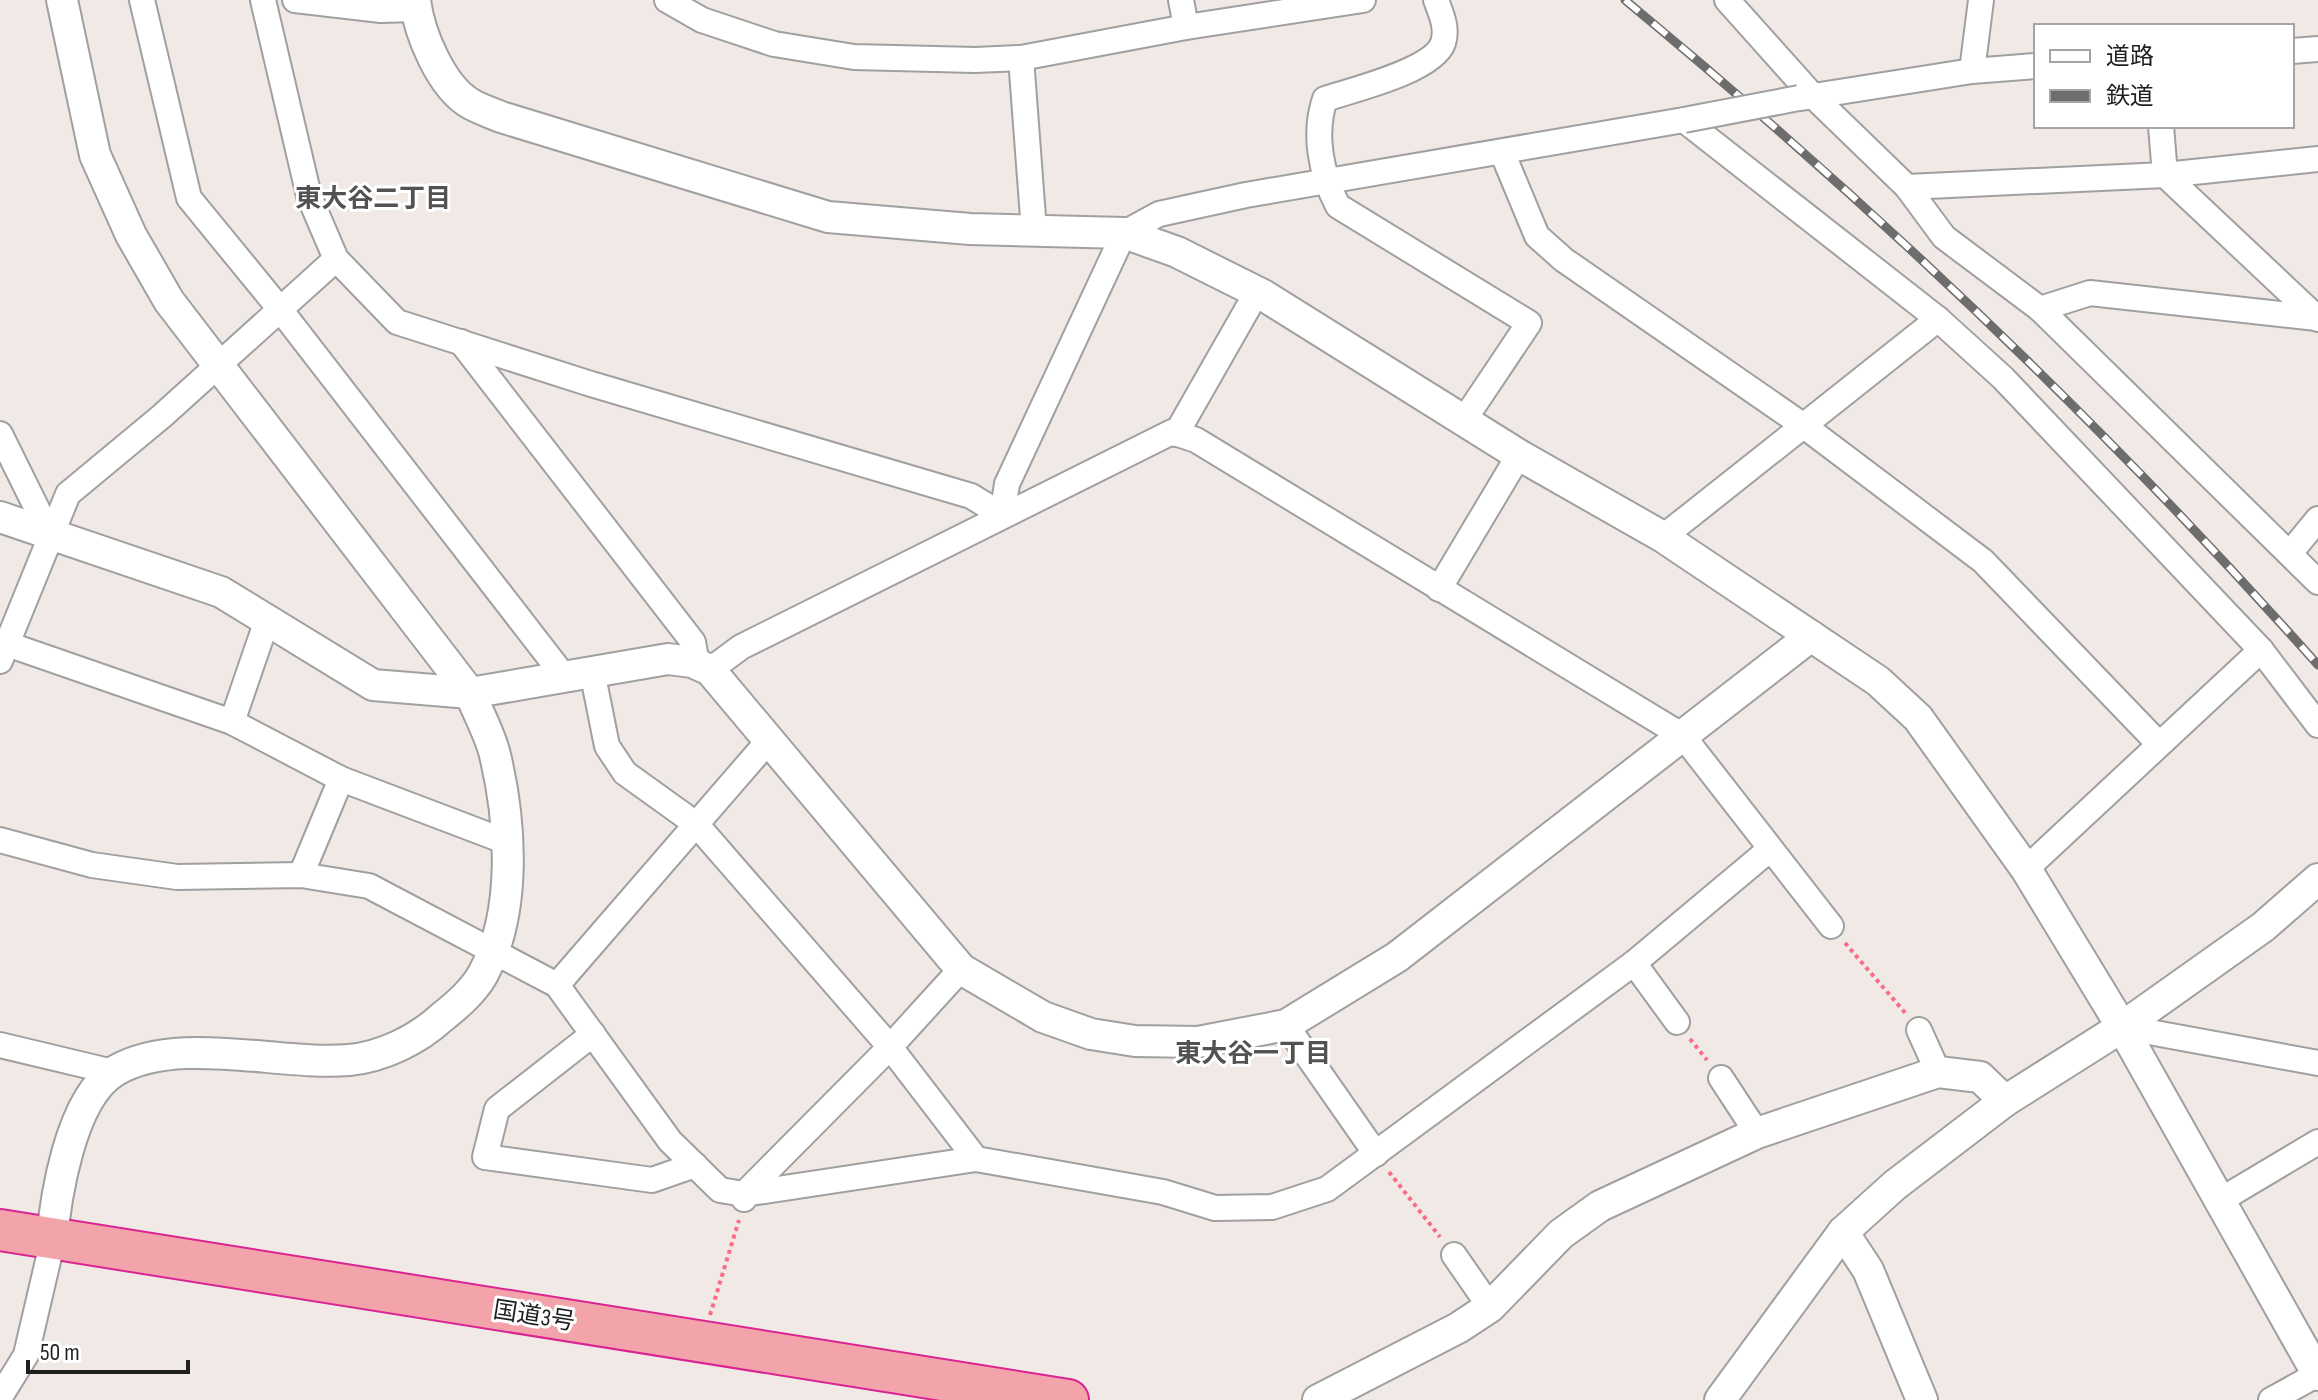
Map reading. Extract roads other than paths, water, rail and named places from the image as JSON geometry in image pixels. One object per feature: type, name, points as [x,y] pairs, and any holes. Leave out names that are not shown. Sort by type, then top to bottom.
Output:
[{"type":"highway","name":"国道3号","points":[[0,1230],[50,1248],[931,1400]]},
{"type":"highway","name":"国道3号","points":[[0,1250],[50,1248],[1068,1400]]},
{"type":"street","points":[[0,1397],[26,1355],[75,1129],[91,1095],[113,1072],[169,1054],[349,1060],[385,1052],[428,1030],[461,1001],[482,976],[492,953],[504,904],[507,842],[505,804],[494,752],[470,693],[169,301],[131,235],[95,155],[62,0]]},
{"type":"street","points":[[142,0],[189,198],[578,673],[607,746],[625,773],[696,824],[890,1047],[976,1159]]},
{"type":"street","points":[[263,0],[309,196],[336,259],[397,322],[606,389],[971,496],[1002,515]]},
{"type":"street","points":[[295,0],[381,10],[415,4],[448,82],[469,103],[501,117],[828,217],[1034,231],[1124,233],[1177,252],[1257,292],[1519,455],[1663,537],[1878,681],[1918,718],[2026,869],[2122,1027],[2318,1374],[2271,1400]]},
{"type":"street","points":[[667,0],[702,20],[787,46],[854,57],[975,60],[1021,58],[1333,2],[1363,0]]},
{"type":"street","points":[[1181,0],[1186,27]]},
{"type":"street","points":[[1436,0],[1444,25],[1443,42],[1436,54],[1401,74],[1325,99],[1318,118],[1323,179],[1338,206],[1529,323],[1464,420]]},
{"type":"street","points":[[1727,0],[1806,97],[1907,187],[1944,237],[2040,309],[2318,582]]},
{"type":"street","points":[[1972,71],[1981,0]]},
{"type":"street","points":[[2294,51],[2318,49]]},
{"type":"street","points":[[1021,58],[1034,231]]},
{"type":"street","points":[[1002,515],[1007,484],[1124,233],[1159,214],[1323,179],[1502,152],[1806,97],[1972,71],[2034,66]]},
{"type":"street","points":[[1684,120],[1938,319],[2003,378],[2261,650],[2318,725]]},
{"type":"street","points":[[2161,128],[2165,175],[2317,319]]},
{"type":"street","points":[[1502,152],[1537,236],[1564,260],[1804,426],[1983,561],[2158,743]]},
{"type":"street","points":[[1907,187],[2165,175],[2318,159]]},
{"type":"street","points":[[336,259],[216,364],[162,416],[68,494],[9,608],[3,652],[232,722],[341,779],[507,842]]},
{"type":"street","points":[[1176,434],[1257,292]]},
{"type":"street","points":[[2040,309],[2090,293],[2317,319]]},
{"type":"street","points":[[1663,537],[1938,319]]},
{"type":"street","points":[[461,342],[693,642],[703,667],[770,739],[961,969],[1043,1017],[1120,1039],[1198,1042],[1286,1025],[1397,957],[1811,636]]},
{"type":"street","points":[[0,434],[49,533]]},
{"type":"street","points":[[0,517],[221,592],[373,685],[470,693],[668,659],[703,667],[1146,442],[1176,434],[1196,440],[1683,736],[1831,926]]},
{"type":"street","points":[[1439,589],[1519,455]]},
{"type":"street","points":[[2290,553],[2318,519]]},
{"type":"street","points":[[232,722],[267,620]]},
{"type":"street","points":[[2026,869],[2261,650]]},
{"type":"street","points":[[557,985],[770,739]]},
{"type":"street","points":[[301,875],[341,779]]},
{"type":"street","points":[[0,840],[92,865],[177,877],[301,875],[369,886],[557,985],[670,1141],[720,1190],[744,1198],[976,1159],[1163,1192],[1215,1208],[1272,1207],[1327,1189],[1634,963],[1769,850]]},
{"type":"street","points":[[1720,1400],[1843,1232],[1895,1185],[2005,1101],[2122,1027],[2263,927],[2318,879]]},
{"type":"street","points":[[1634,963],[1677,1022]]},
{"type":"street","points":[[744,1198],[961,969]]},
{"type":"street","points":[[1286,1025],[1376,1154]]},
{"type":"street","points":[[2122,1027],[2318,1063]]},
{"type":"street","points":[[1919,1030],[1938,1072]]},
{"type":"street","points":[[593,1034],[497,1109],[485,1157],[652,1180],[695,1165]]},
{"type":"street","points":[[0,1045],[113,1072]]},
{"type":"street","points":[[1318,1400],[1458,1328],[1490,1307],[1561,1234],[1600,1206],[1757,1133],[1938,1072],[1980,1077],[2005,1101]]},
{"type":"street","points":[[1721,1078],[1757,1133]]},
{"type":"street","points":[[2219,1201],[2318,1142]]},
{"type":"street","points":[[1843,1232],[1868,1270],[1922,1400]]},
{"type":"street","points":[[1454,1255],[1490,1307]]},
{"type":"railway","points":[[1625,0],[1808,156],[1984,319],[2155,489],[2318,665]]},
{"type":"district","name":"東大谷二丁目","points":[[373,199]]},
{"type":"district","name":"東大谷一丁目","points":[[1253,1054]]}]
